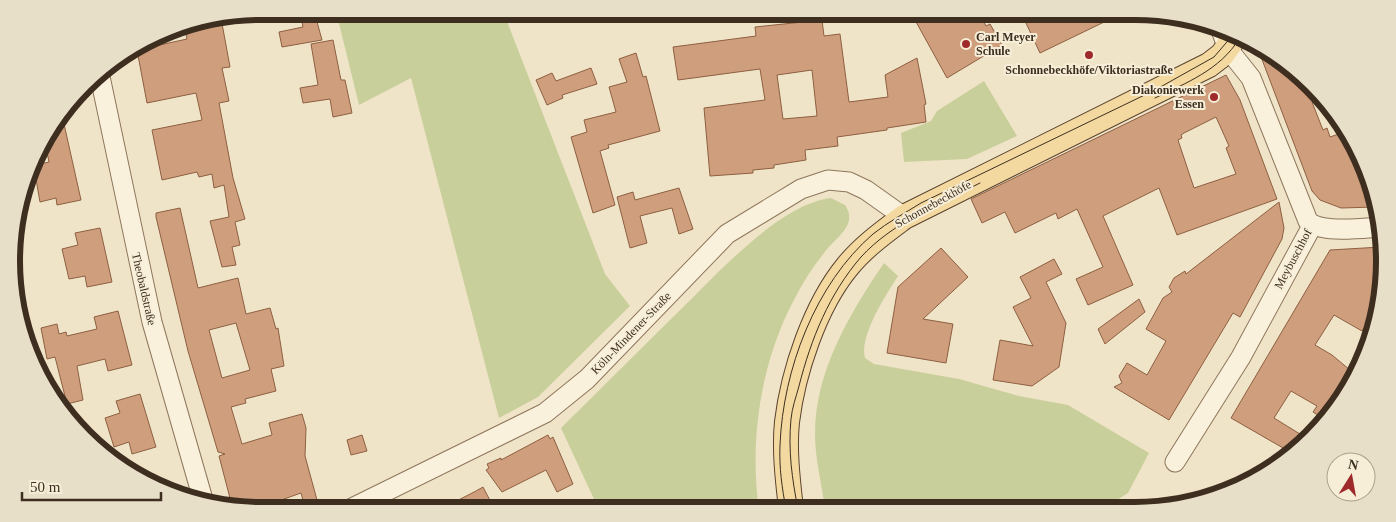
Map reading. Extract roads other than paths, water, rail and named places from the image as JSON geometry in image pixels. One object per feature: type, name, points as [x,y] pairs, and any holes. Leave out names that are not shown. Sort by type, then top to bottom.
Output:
[{"type":"main road","name":"Schonnebeckhöfe","points":[[790,502],[787,423],[794,382],[807,342],[831,289],[847,267],[870,242],[904,217],[1209,65],[1228,39]]},
{"type":"street","name":"Meybuschhof","points":[[1176,462],[1241,356],[1312,226],[1303,215],[1251,78],[1228,39]]},
{"type":"street","name":"Theobaldstraße","points":[[101,81],[152,322],[202,495]]},
{"type":"street","name":"Köln-Mindener-Straße","points":[[362,502],[546,413],[587,379],[727,234],[801,189],[828,180],[850,182],[866,190],[904,217]]},
{"type":"street","points":[[1312,226],[1327,229],[1373,227]]},
{"type":"tram line","points":[[785,502],[780,453],[782,416],[795,358],[819,303],[834,278],[852,254],[873,234],[921,203],[1155,90],[1214,57],[1229,39]]},
{"type":"tram line","points":[[1155,98],[1202,74],[1222,59],[1237,42]]},
{"type":"tram line","points":[[797,502],[790,453],[790,431],[794,402],[815,334],[830,302],[850,271],[873,245],[901,224],[980,183]]},
{"type":"place","name":"Carl Meyer Schule","points":[[966,44]]},
{"type":"place","name":"Schonnebeckhöfe/Viktoriastraße","points":[[1089,55]]},
{"type":"place","name":"Diakoniewerk Essen","points":[[1214,97]]}]
